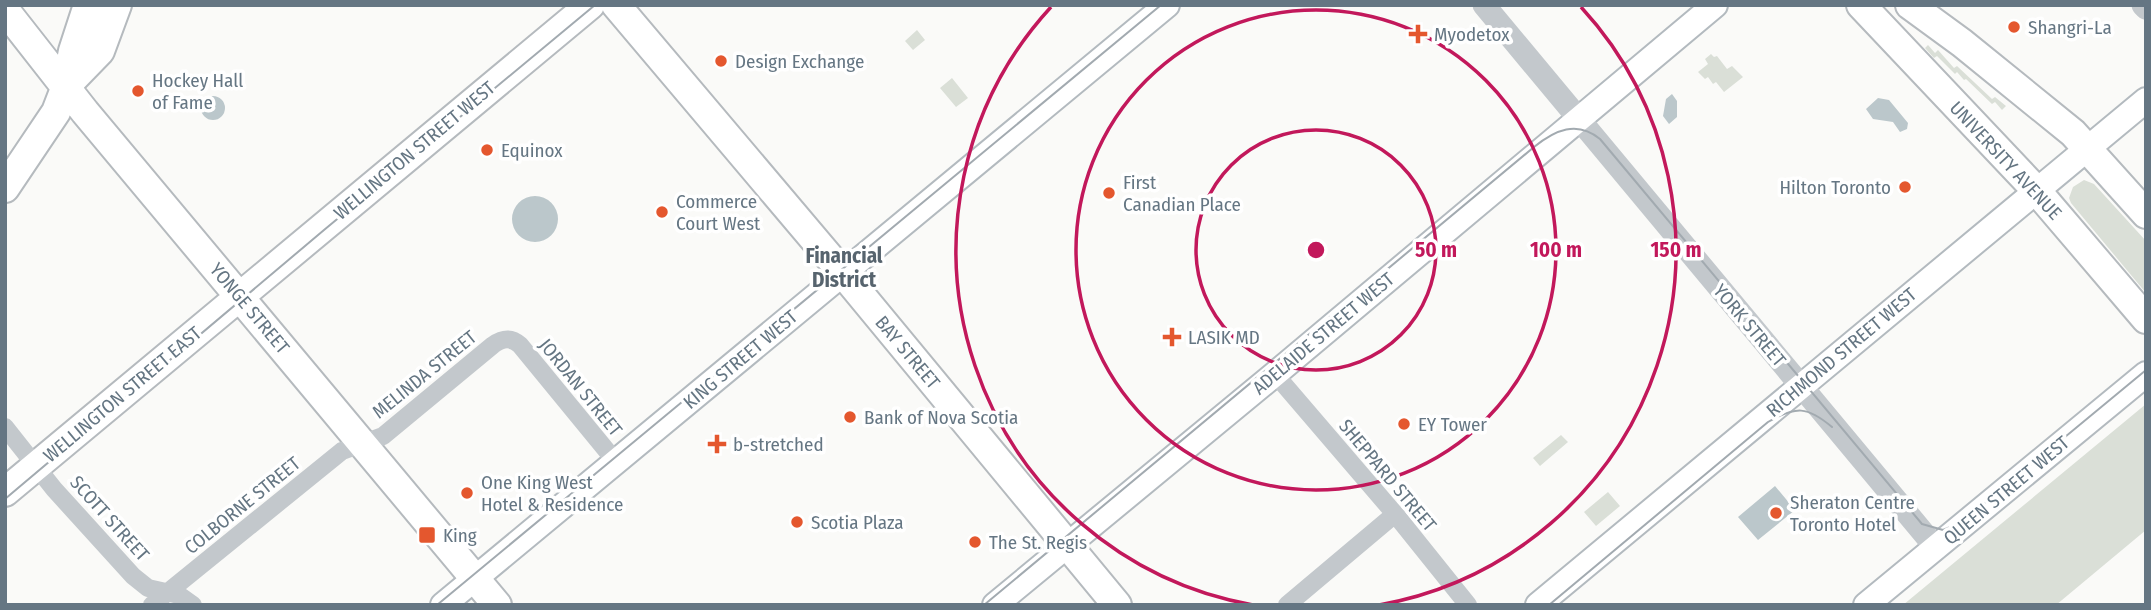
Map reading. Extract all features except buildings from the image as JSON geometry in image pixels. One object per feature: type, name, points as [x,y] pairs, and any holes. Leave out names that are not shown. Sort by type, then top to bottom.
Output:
[{"type":"main road","points":[[5,188],[56,112],[66,86],[73,51],[88,5]]},
{"type":"main road","points":[[66,86],[100,51],[117,5]]},
{"type":"main road","name":"WELLINGTON STREET WEST","points":[[240,296],[590,5]]},
{"type":"main road","name":"BAY STREET","points":[[616,5],[1117,605]]},
{"type":"main road","name":"KING STREET WEST","points":[[443,605],[1167,5]]},
{"type":"main road","name":"ADELAIDE STREET WEST","points":[[995,605],[1715,5]]},
{"type":"main road","name":"UNIVERSITY AVENUE","points":[[1861,5],[2036,190],[2146,320]]},
{"type":"main road","points":[[1910,5],[2073,133],[2146,214]]},
{"type":"main road","name":"YONGE STREET","points":[[5,10],[85,113],[497,605]]},
{"type":"main road","name":"RICHMOND STREET WEST","points":[[1538,605],[2146,100]]},
{"type":"main road","name":"WELLINGTON STREET EAST","points":[[5,492],[240,296]]},
{"type":"main road","name":"QUEEN STREET WEST","points":[[1866,605],[2146,374]]},
{"type":"street","name":"YORK STREET","points":[[1484,5],[1936,548]]},
{"type":"street","name":"MELINDA STREET","points":[[362,442],[383,436],[493,345],[503,340],[512,340]]},
{"type":"street","name":"JORDAN STREET","points":[[512,340],[520,345],[616,462]]},
{"type":"street","name":"SHEPPARD STREET","points":[[1275,374],[1395,514],[1468,605]]},
{"type":"street","name":"SCOTT STREET","points":[[5,427],[133,576],[148,588],[179,595],[192,605]]},
{"type":"street","name":"COLBORNE STREET","points":[[152,605],[342,450],[362,442]]},
{"type":"street","points":[[1287,605],[1395,514]]},
{"type":"shaded area","points":[[917,30],[925,40],[913,50],[905,41]]},
{"type":"shaded area","points":[[1928,45],[1935,53],[1938,50],[1954,68],[1957,66],[1992,99],[1995,97],[2006,106],[2002,110],[1995,102],[1992,104],[1937,56],[1934,58],[1925,48]]},
{"type":"shaded area","points":[[1711,54],[1717,56],[1727,69],[1732,66],[1743,77],[1724,92],[1716,82],[1713,84],[1708,77],[1705,79],[1698,72],[1708,64],[1705,59]]},
{"type":"shaded area","points":[[952,78],[968,98],[956,107],[940,88]]},
{"type":"shaded area","points":[[1672,94],[1677,101],[1677,117],[1669,124],[1663,116],[1666,99]]},
{"type":"shaded area","points":[[213,96],[221,100],[225,108],[221,116],[213,120],[205,116],[201,108],[205,100]]},
{"type":"shaded area","points":[[1878,98],[1889,100],[1908,123],[1907,129],[1900,132],[1893,122],[1873,119],[1866,109]]},
{"type":"shaded area","points":[[2084,180],[2094,184],[2146,241],[2146,293],[2071,203],[2069,198],[2073,187]]},
{"type":"shaded area","points":[[535,196],[551,203],[558,219],[551,235],[535,242],[519,235],[512,219],[519,203]]},
{"type":"shaded area","points":[[2146,404],[2146,530],[2056,605],[1903,605]]},
{"type":"shaded area","points":[[1561,435],[1568,442],[1540,466],[1533,458]]},
{"type":"shaded area","points":[[1775,486],[1795,510],[1758,540],[1738,517]]},
{"type":"shaded area","points":[[1608,492],[1620,506],[1596,526],[1584,512]]},
{"type":"tram line","points":[[5,499],[595,5]]},
{"type":"tram line","points":[[437,605],[1161,5]]},
{"type":"tram line","points":[[984,605],[1534,147],[1550,136],[1566,130],[1583,130],[1600,139],[1922,524],[1943,530],[1962,522],[2146,370]]},
{"type":"tram line","points":[[1549,605],[1768,422],[1786,413],[1801,411],[1815,415],[1832,427]]},
{"type":"place","name":"Shangri-La","points":[[2014,27]]},
{"type":"place","name":"Myodetox","points":[[1418,34]]},
{"type":"place","name":"Design Exchange","points":[[721,61]]},
{"type":"place","name":"Hockey Hall of Fame","points":[[138,91]]},
{"type":"place","name":"Equinox","points":[[487,150]]},
{"type":"place","name":"Hilton Toronto","points":[[1905,187]]},
{"type":"place","name":"First Canadian Place","points":[[1109,193]]},
{"type":"place","name":"Commerce Court West","points":[[662,212]]},
{"type":"place","name":"LASIK MD","points":[[1172,337]]},
{"type":"place","name":"Bank of Nova Scotia","points":[[850,417]]},
{"type":"place","name":"EY Tower","points":[[1404,424]]},
{"type":"place","name":"b-stretched","points":[[717,444]]},
{"type":"place","name":"One King West Hotel & Residence","points":[[467,493]]},
{"type":"place","name":"Sheraton Centre Toronto Hotel","points":[[1776,513]]},
{"type":"place","name":"Scotia Plaza","points":[[797,522]]},
{"type":"place","name":"King","points":[[427,535]]},
{"type":"place","name":"The St. Regis","points":[[975,542]]},
{"type":"district","name":"Financial District","points":[[844,268]]}]
